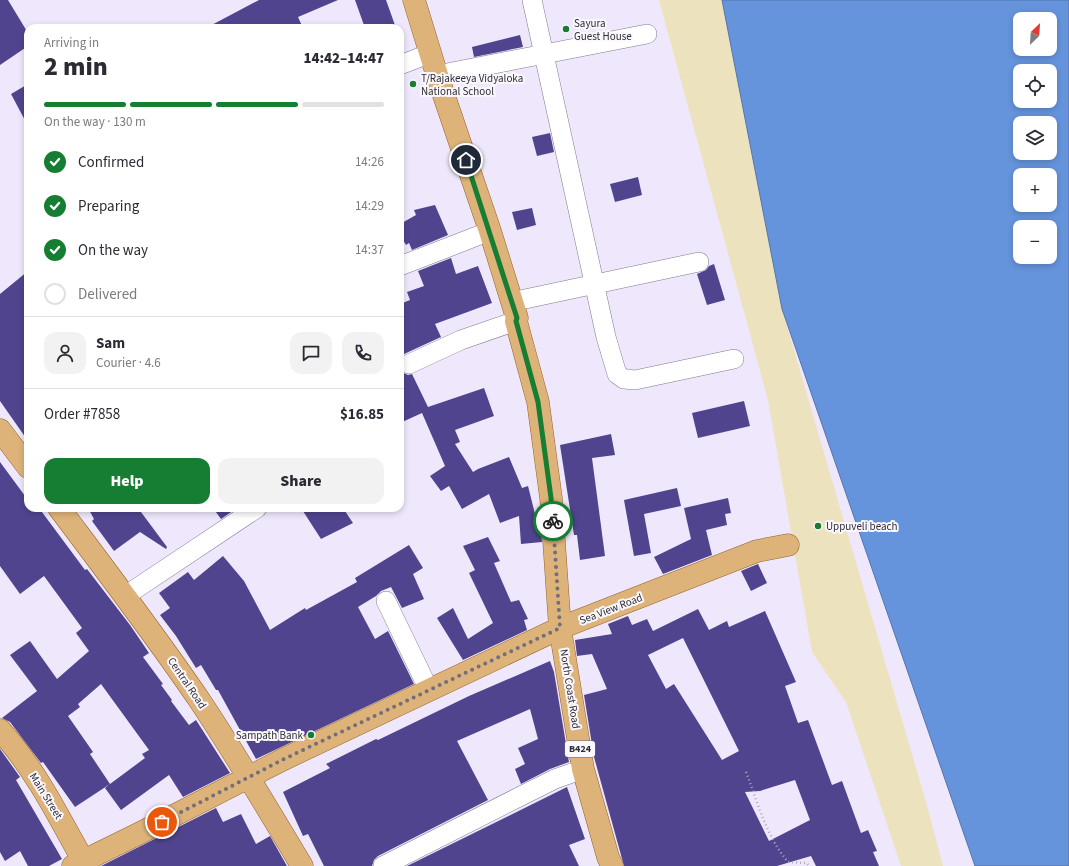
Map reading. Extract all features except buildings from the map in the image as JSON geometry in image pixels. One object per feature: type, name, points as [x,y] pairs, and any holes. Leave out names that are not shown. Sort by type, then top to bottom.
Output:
[{"type":"main road","name":"North Coast Road","points":[[414,0],[437,75],[490,231],[514,311],[539,410],[551,498],[560,628],[583,769],[608,857],[612,866]]},
{"type":"main road","points":[[0,430],[24,462]]},
{"type":"main road","name":"Central Road","points":[[62,512],[125,596],[200,702],[302,866]]},
{"type":"main road","name":"Sea View Road","points":[[81,864],[316,743],[560,628],[757,551],[788,545]]},
{"type":"main road","name":"Main Street","points":[[0,730],[30,769],[54,806],[81,864]]},
{"type":"street","points":[[532,0],[594,284],[617,374],[624,379],[636,380],[734,359]]},
{"type":"street","points":[[437,75],[647,34]]},
{"type":"street","points":[[404,63],[431,53]]},
{"type":"street","points":[[404,264],[490,231]]},
{"type":"street","points":[[409,364],[461,340],[514,311],[594,284],[699,262]]},
{"type":"street","points":[[125,596],[251,512]]},
{"type":"street","points":[[386,601],[429,690]]},
{"type":"street","points":[[382,866],[555,779],[583,769]]},
{"type":"path","points":[[746,772],[771,839],[778,851],[788,862],[807,863],[808,866]]},
{"type":"sand","name":"Uppuveli beach","points":[[659,0],[722,0],[782,309],[926,802],[943,866],[901,866],[846,702],[812,652],[768,400]]},
{"type":"water","points":[[722,0],[1069,0],[1069,866],[975,866],[782,309]]},
{"type":"way so far","points":[[162,822],[284,759],[506,655],[560,628],[553,521]]},
{"type":"place","name":"Sayura Guest House","points":[[566,29]]},
{"type":"place","name":"T/Rajakeeya Vidyaloka National School","points":[[413,84]]},
{"type":"place","name":"Uppuveli beach","points":[[818,526]]},
{"type":"place","name":"Sampath Bank","points":[[311,735]]},
{"type":"route","points":[[466,160],[517,318],[516,321],[538,402],[553,521]]}]
